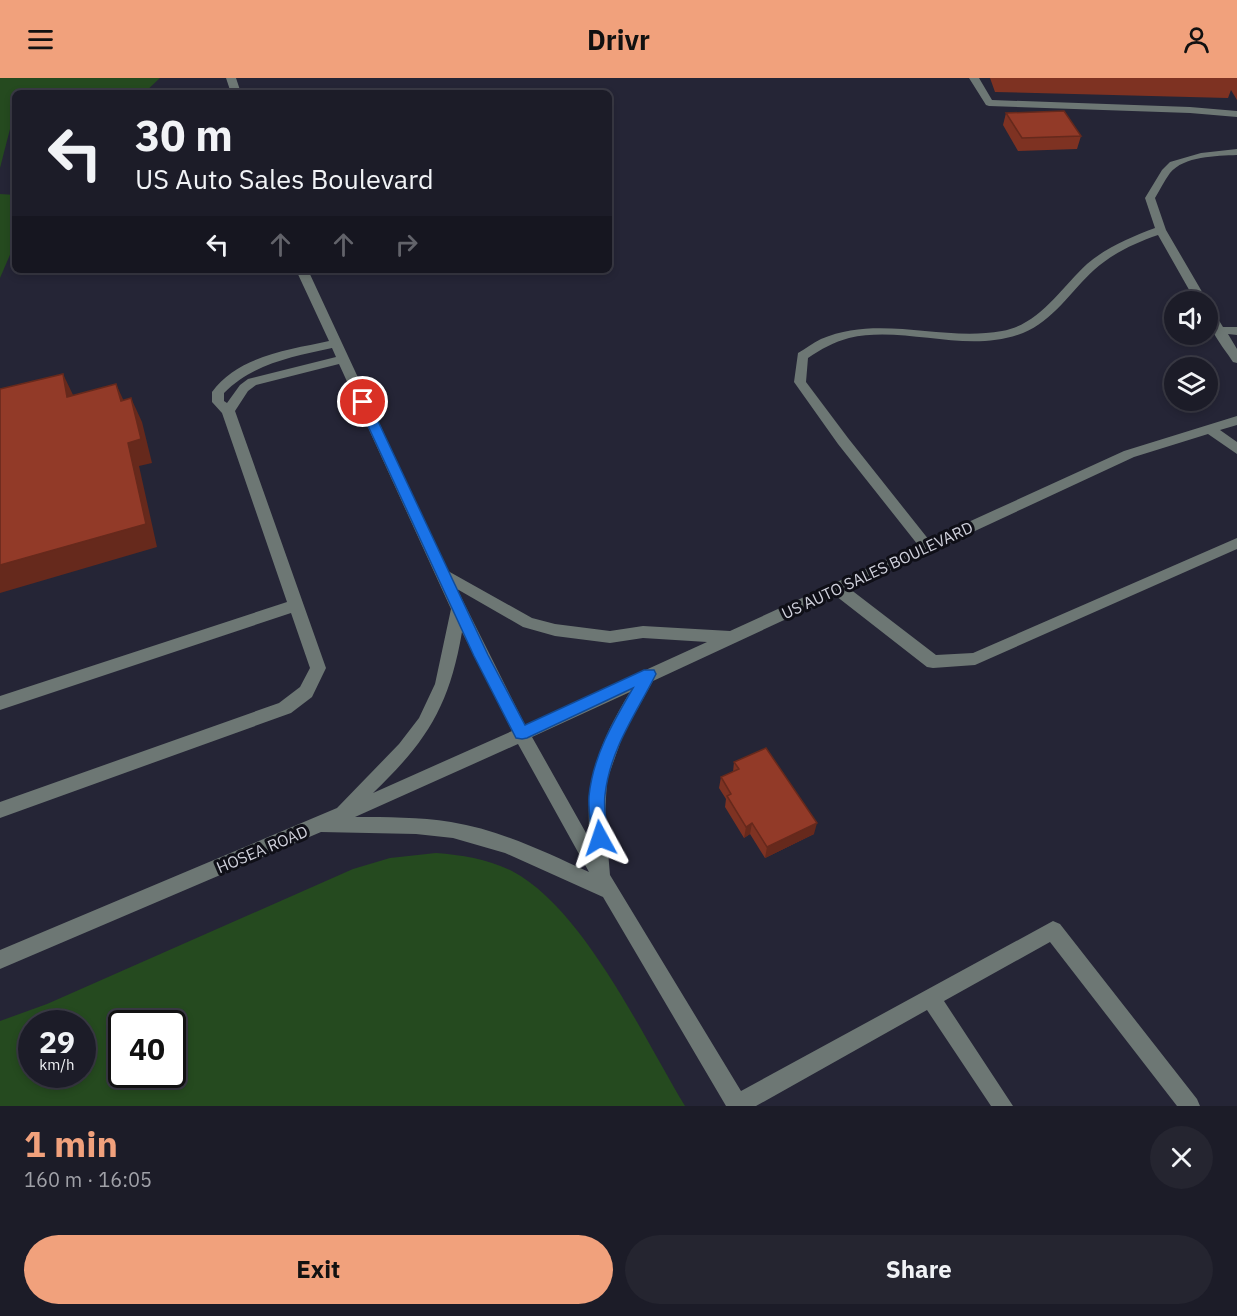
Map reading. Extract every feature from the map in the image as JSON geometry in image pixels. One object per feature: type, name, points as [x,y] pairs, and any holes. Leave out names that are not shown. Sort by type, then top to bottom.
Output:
[{"type":"street","points":[[974,78],[989,103],[1190,110],[1237,114]]},
{"type":"street","points":[[1196,291],[1161,230],[1150,198],[1168,169],[1178,162],[1222,152],[1237,152]]},
{"type":"street","points":[[927,547],[843,441],[800,382],[802,356],[818,343],[847,333],[1004,335],[1027,327],[1102,258],[1161,230]]},
{"type":"street","points":[[303,273],[481,656],[607,885],[738,1106],[1053,930],[1190,1106]]},
{"type":"street","points":[[1218,330],[1237,331]]},
{"type":"street","points":[[1218,331],[1237,359]]},
{"type":"street","points":[[0,810],[285,708],[306,692],[318,668],[228,411],[218,402],[218,392],[227,380],[261,360],[336,343]]},
{"type":"street","points":[[228,411],[244,388],[252,382],[343,359]]},
{"type":"street","name":"US AUTO SALES BOULEVARD","points":[[522,733],[1129,454],[1237,420]]},
{"type":"street","points":[[1210,429],[1237,448]]},
{"type":"street","points":[[837,588],[933,662],[975,659],[1237,543]]},
{"type":"street","points":[[444,575],[528,623],[555,630],[610,637],[643,632],[732,637]]},
{"type":"street","points":[[0,704],[297,605]]},
{"type":"street","points":[[339,816],[413,740],[433,708],[446,674],[459,606]]},
{"type":"street","points":[[607,885],[597,797],[603,761],[620,724],[649,674]]},
{"type":"street","name":"HOSEA ROAD","points":[[0,960],[339,816],[522,733]]},
{"type":"street","points":[[318,825],[412,825],[470,833],[513,846],[607,885]]},
{"type":"street","points":[[931,999],[1003,1106]]},
{"type":"green space","points":[[0,78],[160,78],[147,90],[12,90],[12,124],[0,168]]},
{"type":"green space","points":[[0,194],[12,195],[12,250],[0,278]]},
{"type":"green space","points":[[436,853],[455,855],[494,863],[512,871],[538,889],[564,914],[610,977],[685,1106],[0,1106],[0,1021],[18,1014],[18,1088],[96,1088],[96,1010],[30,1010],[353,869],[390,858]]},
{"type":"building","points":[[1064,111],[1081,136],[1022,138],[1006,113]]},
{"type":"building","points":[[63,374],[67,397],[116,384],[121,401],[131,398],[141,439],[128,443],[146,524],[0,565],[0,389]]},
{"type":"building","points":[[766,748],[817,823],[767,847],[752,823],[746,827],[727,796],[731,794],[721,777],[739,769],[734,762]]},
{"type":"route","points":[[363,402],[481,656],[522,733],[649,674],[620,724],[603,761],[597,797],[600,838]]}]
